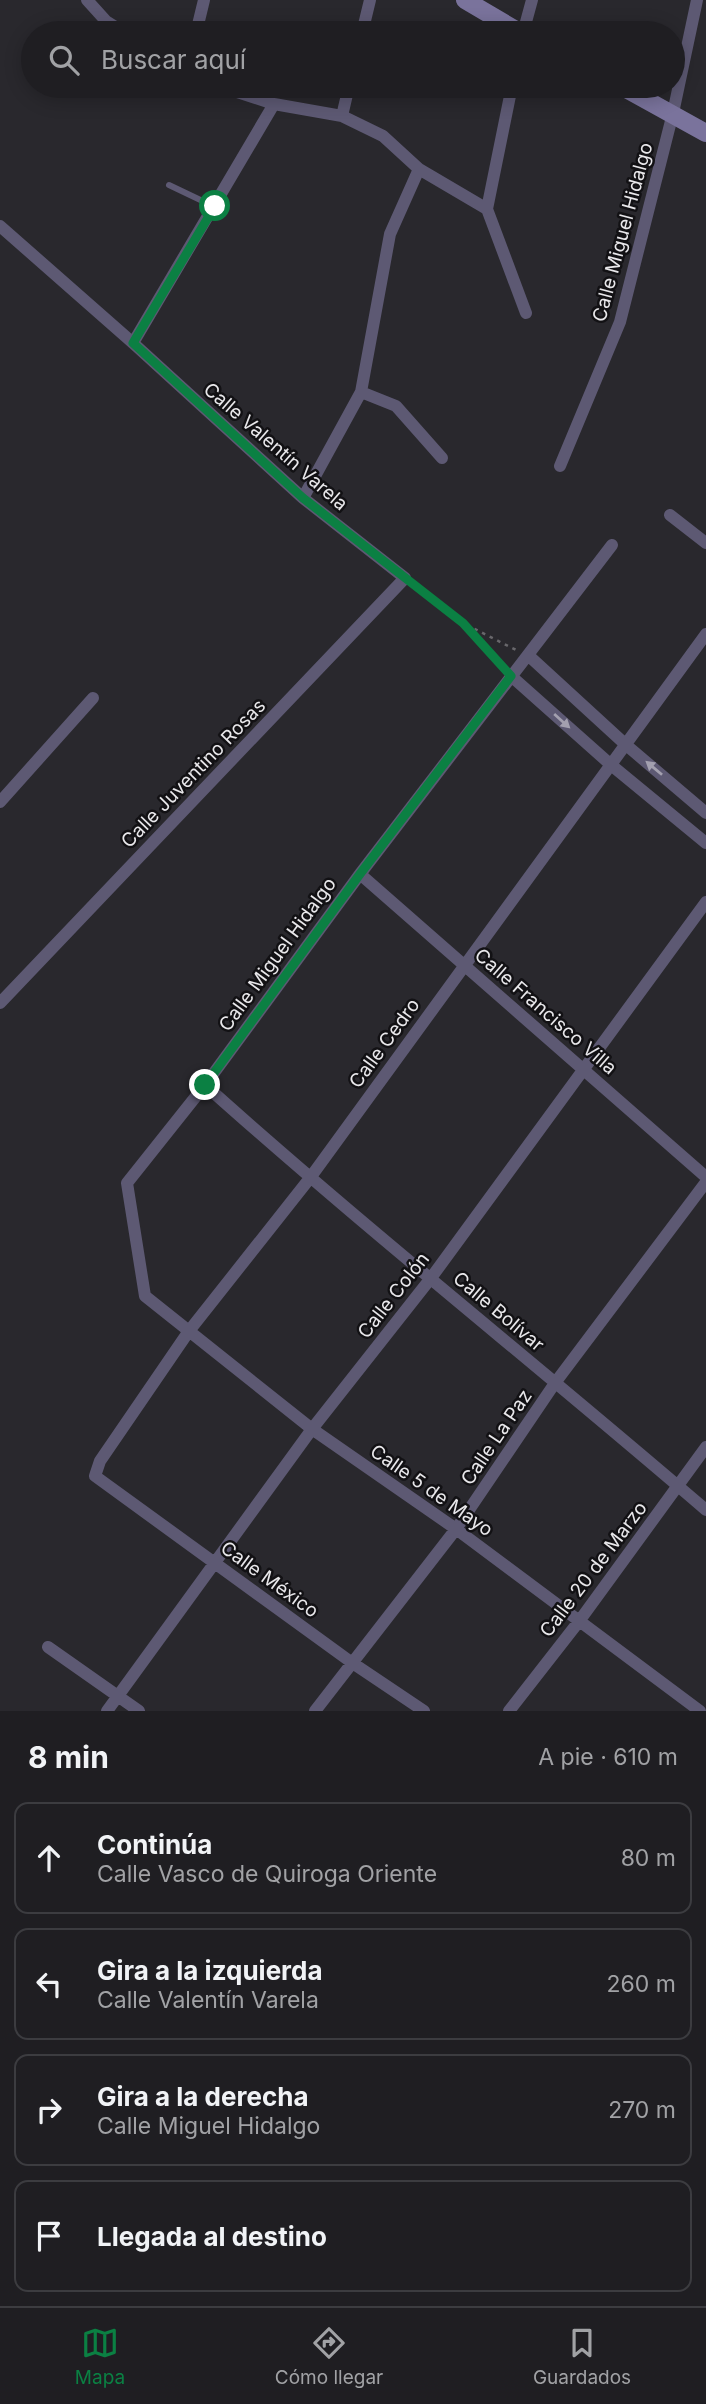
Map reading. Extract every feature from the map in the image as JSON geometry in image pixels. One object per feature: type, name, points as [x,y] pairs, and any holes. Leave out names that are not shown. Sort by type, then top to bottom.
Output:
[{"type":"street","points":[[87,0],[106,21]]},
{"type":"street","points":[[199,21],[204,0]]},
{"type":"street","points":[[365,21],[370,0]]},
{"type":"street","points":[[465,0],[501,21]]},
{"type":"street","points":[[526,21],[532,0]]},
{"type":"street","name":"Calle Miguel Hidalgo","points":[[685,56],[697,0]]},
{"type":"street","points":[[256,98],[274,104],[342,116],[383,136],[419,169],[487,209]]},
{"type":"street","points":[[342,116],[346,98]]},
{"type":"street","points":[[510,98],[487,209],[526,313]]},
{"type":"street","points":[[644,98],[706,133]]},
{"type":"street","name":"Calle Miguel Hidalgo","points":[[559,466],[620,323],[676,98]]},
{"type":"street","points":[[133,343],[274,104]]},
{"type":"street","points":[[303,498],[361,392],[390,234],[419,169]]},
{"type":"street","name":"Calle Valentín Varela","points":[[0,226],[303,498],[405,578]]},
{"type":"street","points":[[361,392],[396,406],[442,458]]},
{"type":"street","points":[[670,515],[706,543]]},
{"type":"street","name":"Calle Miguel Hidalgo","points":[[145,1296],[127,1183],[205,1085],[360,874],[612,545]]},
{"type":"street","name":"Calle Juventino Rosas","points":[[4,999],[405,578]]},
{"type":"street","name":"Calle Cedro","points":[[95,1476],[100,1461],[189,1331],[310,1178],[706,634]]},
{"type":"street","points":[[528,656],[706,813]]},
{"type":"street","points":[[511,676],[610,764],[706,843]]},
{"type":"street","points":[[0,802],[93,698]]},
{"type":"street","name":"Calle Francisco Villa","points":[[360,874],[706,1177]]},
{"type":"street","name":"Calle Colón","points":[[107,1711],[312,1429],[431,1278],[706,902]]},
{"type":"street","name":"Calle Bolívar","points":[[205,1085],[310,1178],[706,1510]]},
{"type":"street","name":"Calle La Paz","points":[[315,1711],[456,1529],[555,1384],[706,1182]]},
{"type":"street","name":"Calle 5 de Mayo","points":[[145,1296],[312,1429],[456,1529],[700,1711]]},
{"type":"street","name":"Calle 20 de Marzo","points":[[509,1711],[580,1620],[706,1447]]},
{"type":"street","name":"Calle México","points":[[95,1476],[351,1662],[424,1711]]},
{"type":"street","points":[[48,1647],[139,1711]]},
{"type":"lane","points":[[169,185],[215,206]]},
{"type":"path","points":[[405,578],[463,623],[511,676]]},
{"type":"path","points":[[463,623],[528,656]]},
{"type":"route","points":[[205,1085],[360,874],[511,676],[463,623],[303,498],[133,343],[215,206]]}]
